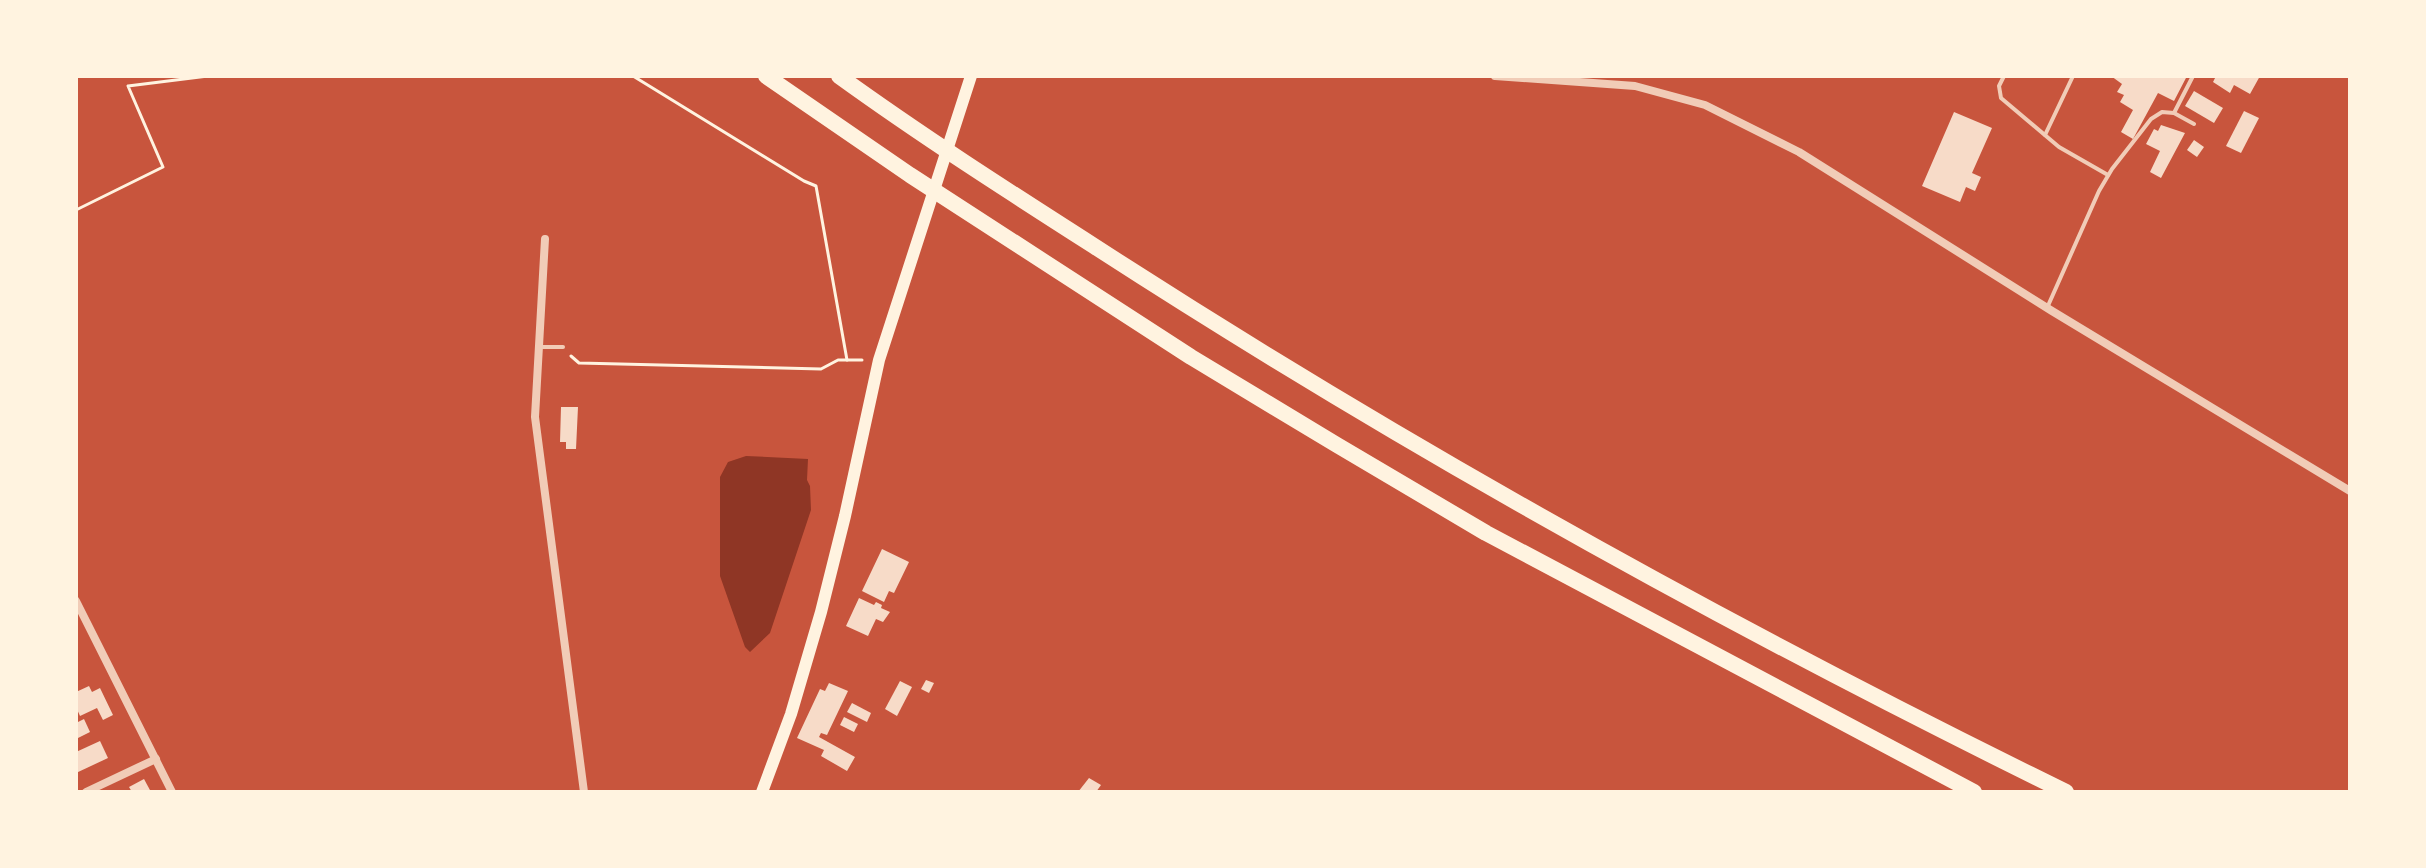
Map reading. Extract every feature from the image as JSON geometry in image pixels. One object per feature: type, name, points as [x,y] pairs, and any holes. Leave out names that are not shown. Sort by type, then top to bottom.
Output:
[{"type":"highway","points":[[766,76],[910,175],[1191,357],[1486,533],[1974,792]]},
{"type":"highway","points":[[839,76],[922,136],[1203,317],[1526,509],[1925,722],[2066,792]]},
{"type":"main road","points":[[762,792],[791,714],[821,612],[879,360],[971,76]]},
{"type":"street","points":[[1495,76],[1635,86],[1705,105],[1799,152],[2047,308],[2350,491]]},
{"type":"street","points":[[545,239],[535,417],[584,792]]},
{"type":"street","points":[[76,601],[172,792]]},
{"type":"street","points":[[86,792],[156,759]]},
{"type":"lane","points":[[2004,76],[1999,86],[2001,98],[2059,147],[2108,175]]},
{"type":"lane","points":[[2045,135],[2073,76]]},
{"type":"lane","points":[[2174,113],[2193,76]]},
{"type":"lane","points":[[2047,308],[2108,175],[2157,114],[2174,113],[2194,124]]},
{"type":"lane","points":[[539,347],[563,347]]},
{"type":"path","points":[[76,210],[163,167],[128,86],[208,76]]},
{"type":"path","points":[[633,76],[816,186],[847,360]]},
{"type":"path","points":[[563,347],[579,363],[821,369],[838,360],[879,360]]},
{"type":"shaded area","points":[[746,456],[808,459],[811,510],[770,633],[750,652],[745,647],[720,576],[720,477],[728,462]]},
{"type":"building","points":[[2111,76],[2187,76],[2174,101],[2158,93],[2133,139],[2121,132],[2133,110],[2120,102],[2124,95],[2117,92],[2122,84]]},
{"type":"building","points":[[2216,76],[2260,76],[2250,94],[2234,85],[2230,93],[2213,82]]},
{"type":"building","points":[[2194,91],[2223,108],[2214,123],[2185,106]]},
{"type":"building","points":[[2244,111],[2259,118],[2241,153],[2226,146]]},
{"type":"building","points":[[1954,112],[1992,128],[1972,173],[1981,177],[1975,191],[1966,187],[1960,202],[1922,186]]},
{"type":"building","points":[[2161,125],[2185,133],[2161,178],[2150,172],[2160,151],[2146,144],[2154,129],[2158,131]]},
{"type":"building","points":[[2194,140],[2204,147],[2197,157],[2187,150]]},
{"type":"building","points":[[561,407],[578,407],[576,449],[566,449],[566,442],[560,442]]},
{"type":"building","points":[[882,549],[909,562],[894,593],[889,591],[884,602],[862,591]]},
{"type":"building","points":[[859,598],[874,605],[876,602],[890,612],[883,622],[876,619],[868,636],[846,626]]},
{"type":"building","points":[[926,680],[934,683],[929,693],[921,689]]},
{"type":"building","points":[[900,681],[912,687],[897,716],[885,709]]},
{"type":"building","points":[[829,683],[848,691],[827,735],[821,733],[819,737],[855,757],[847,771],[821,756],[824,750],[797,738],[820,689],[825,691]]},
{"type":"building","points":[[89,686],[92,692],[100,688],[113,715],[103,720],[97,708],[80,716],[76,707],[76,692]]},
{"type":"building","points":[[852,703],[871,713],[867,722],[847,712]]},
{"type":"building","points":[[844,717],[858,724],[854,732],[840,725]]},
{"type":"building","points":[[84,719],[90,732],[76,739],[76,723]]},
{"type":"building","points":[[100,741],[108,758],[76,773],[76,752]]},
{"type":"building","points":[[1089,778],[1101,785],[1096,792],[1078,792]]},
{"type":"building","points":[[144,779],[151,792],[132,792],[129,787]]}]
